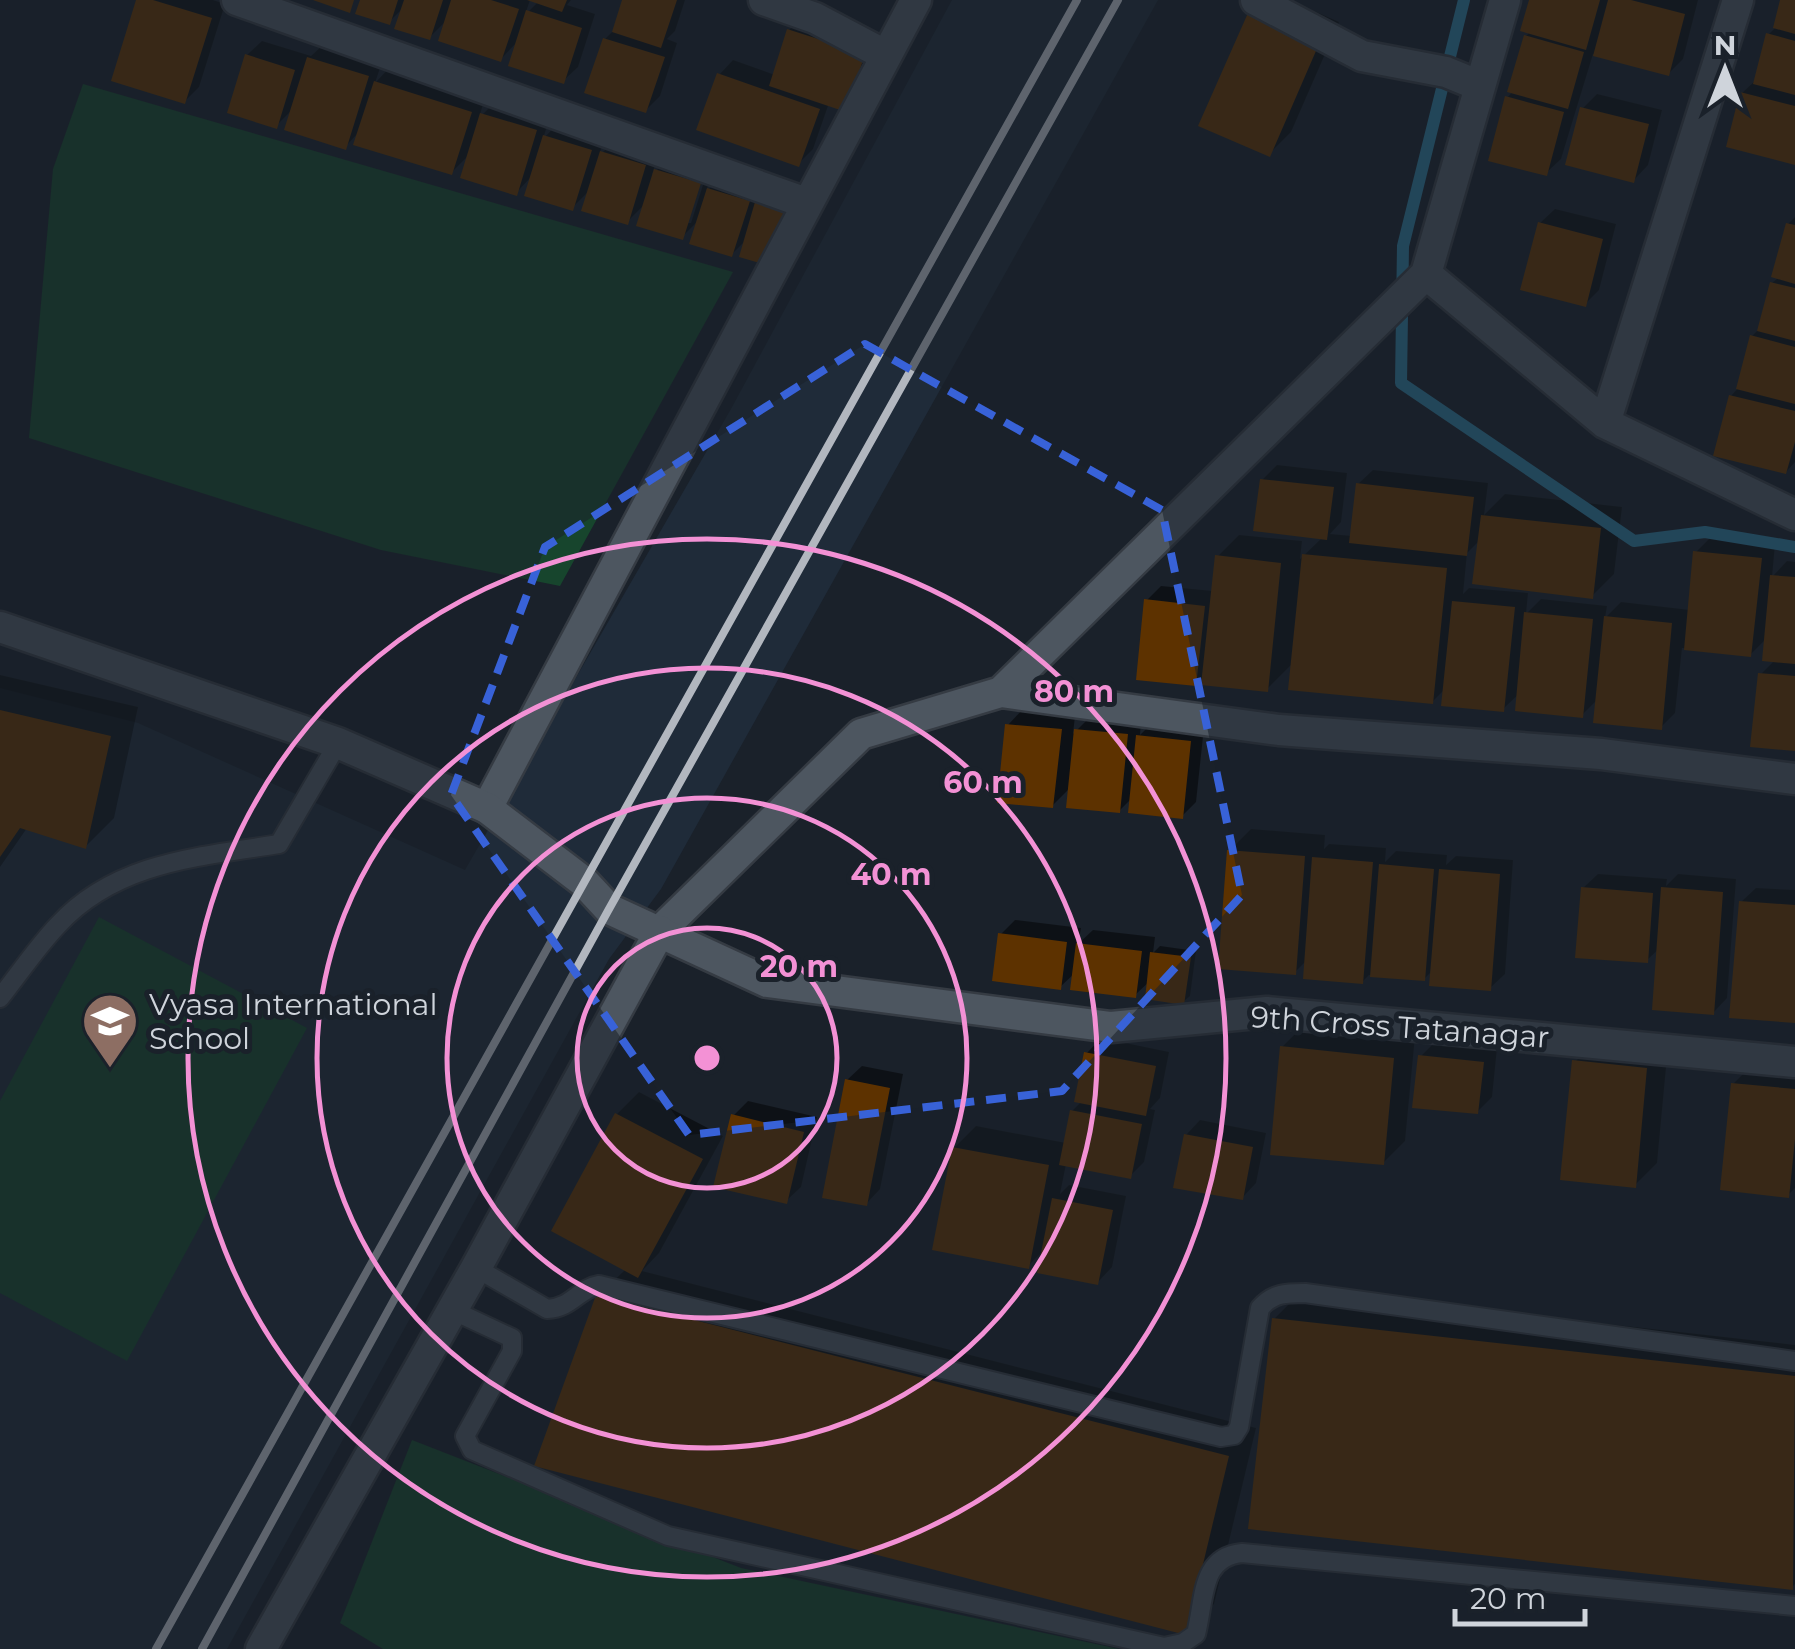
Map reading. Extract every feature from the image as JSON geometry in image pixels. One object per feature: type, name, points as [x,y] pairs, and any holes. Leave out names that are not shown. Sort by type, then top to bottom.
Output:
[{"type":"street","points":[[237,0],[806,204]]},
{"type":"street","points":[[764,0],[815,18],[885,55]]},
{"type":"street","points":[[487,808],[916,0]]},
{"type":"street","points":[[1256,0],[1362,56],[1446,72],[1480,86]]},
{"type":"street","points":[[1001,692],[1423,277],[1505,0]]},
{"type":"street","points":[[1606,422],[1738,0]]},
{"type":"street","points":[[1423,277],[1606,422],[1795,515]]},
{"type":"street","name":"9th Cross Tatanagar","points":[[0,627],[338,743],[487,808],[584,882],[609,909],[767,982],[1111,1027],[1268,1012],[1795,1062]]},
{"type":"street","points":[[261,1649],[660,931],[861,734],[1001,692],[1279,730],[1601,754],[1795,779]]},
{"type":"lane","points":[[0,998],[59,923],[109,883],[160,863],[279,844],[338,743]]},
{"type":"lane","points":[[476,1268],[547,1309],[577,1300],[585,1290],[599,1285],[1221,1437],[1234,1435],[1238,1427],[1260,1308],[1269,1298],[1282,1293],[1795,1361]]},
{"type":"lane","points":[[452,1310],[512,1338],[513,1343],[465,1436],[472,1450],[668,1536],[841,1577],[1164,1646],[1191,1639],[1198,1626],[1212,1567],[1226,1554],[1795,1606]]},
{"type":"highlighted area","points":[[865,344],[1162,510],[1242,895],[1062,1091],[689,1135],[451,795],[545,547]]},
{"type":"shaded area","points":[[952,0],[1158,0],[661,889],[609,959],[227,1649],[0,1649],[0,688],[138,723],[465,870],[731,409]]},
{"type":"green space","points":[[83,84],[733,272],[560,586],[381,550],[29,438],[53,169]]},
{"type":"green space","points":[[99,917],[307,1028],[127,1361],[0,1293],[0,1101]]},
{"type":"green space","points":[[412,1440],[741,1568],[1119,1649],[383,1649],[340,1623]]},
{"type":"building","points":[[136,0],[153,0],[212,18],[185,104],[111,81]]},
{"type":"building","points":[[313,0],[354,0],[350,13]]},
{"type":"building","points":[[360,0],[398,0],[390,25],[355,14]]},
{"type":"building","points":[[404,0],[443,0],[430,40],[394,29]]},
{"type":"building","points":[[451,0],[491,0],[519,9],[501,62],[438,41]]},
{"type":"building","points":[[527,0],[567,0],[562,12]]},
{"type":"building","points":[[622,0],[677,0],[661,48],[612,32]]},
{"type":"building","points":[[1529,0],[1600,0],[1586,50],[1520,31]]},
{"type":"building","points":[[1608,0],[1631,0],[1685,14],[1669,76],[1593,56]]},
{"type":"building","points":[[1780,0],[1795,0],[1795,34],[1773,28]]},
{"type":"building","points":[[526,10],[582,28],[564,84],[508,66]]},
{"type":"building","points":[[1248,13],[1319,44],[1270,157],[1198,126]]},
{"type":"building","points":[[787,29],[865,54],[846,112],[769,86]]},
{"type":"building","points":[[1766,33],[1795,41],[1795,95],[1753,84]]},
{"type":"building","points":[[1524,35],[1584,52],[1568,109],[1507,92]]},
{"type":"building","points":[[603,38],[665,57],[646,113],[584,93]]},
{"type":"building","points":[[245,54],[295,70],[277,129],[227,113]]},
{"type":"building","points":[[307,57],[369,76],[346,150],[284,130]]},
{"type":"building","points":[[717,73],[820,109],[799,167],[696,130]]},
{"type":"building","points":[[374,81],[472,112],[452,175],[353,145]]},
{"type":"building","points":[[1740,92],[1795,106],[1795,165],[1726,147]]},
{"type":"building","points":[[1505,96],[1564,112],[1547,176],[1488,161]]},
{"type":"building","points":[[1580,107],[1649,124],[1634,183],[1565,165]]},
{"type":"building","points":[[480,113],[537,130],[517,196],[460,178]]},
{"type":"building","points":[[543,135],[592,150],[573,211],[524,196]]},
{"type":"building","points":[[600,151],[646,165],[628,225],[581,211]]},
{"type":"building","points":[[654,169],[701,183],[683,240],[636,226]]},
{"type":"building","points":[[707,188],[750,201],[732,257],[689,244]]},
{"type":"building","points":[[755,202],[784,211],[767,265],[739,257]]},
{"type":"building","points":[[1538,222],[1603,239],[1586,307],[1520,290]]},
{"type":"building","points":[[1786,223],[1795,225],[1795,284],[1771,277]]},
{"type":"building","points":[[1770,282],[1795,288],[1795,341],[1757,331]]},
{"type":"building","points":[[1750,335],[1795,347],[1795,404],[1736,389]]},
{"type":"building","points":[[1729,395],[1795,411],[1795,442],[1786,474],[1713,456]]},
{"type":"building","points":[[1260,479],[1334,487],[1327,540],[1253,531]]},
{"type":"building","points":[[1356,483],[1474,497],[1467,556],[1349,543]]},
{"type":"building","points":[[1481,515],[1601,528],[1593,599],[1472,584]]},
{"type":"building","points":[[1693,551],[1762,558],[1751,657],[1684,650]]},
{"type":"building","points":[[1302,554],[1447,568],[1433,704],[1288,690]]},
{"type":"building","points":[[1215,555],[1281,563],[1268,692],[1201,685]]},
{"type":"building","points":[[1770,575],[1795,577],[1795,664],[1762,661]]},
{"type":"building","points":[[1144,599],[1205,606],[1196,686],[1136,680]]},
{"type":"building","points":[[1452,601],[1515,607],[1504,712],[1441,706]]},
{"type":"building","points":[[1524,612],[1593,619],[1583,718],[1515,711]]},
{"type":"building","points":[[1604,616],[1672,623],[1662,730],[1593,723]]},
{"type":"building","points":[[1758,673],[1795,676],[1795,751],[1750,747]]},
{"type":"building","points":[[0,710],[111,736],[86,849],[20,828],[0,857]]},
{"type":"building","points":[[1005,724],[1062,729],[1053,808],[997,803]]},
{"type":"building","points":[[1074,729],[1128,734],[1120,813],[1066,808]]},
{"type":"building","points":[[1136,735],[1191,741],[1183,819],[1128,813]]},
{"type":"building","points":[[1227,850],[1305,856],[1296,975],[1218,969]]},
{"type":"building","points":[[1312,857],[1373,862],[1363,984],[1303,979]]},
{"type":"building","points":[[1379,864],[1434,869],[1425,981],[1370,977]]},
{"type":"building","points":[[1439,869],[1500,874],[1491,991],[1429,986]]},
{"type":"building","points":[[1581,887],[1653,893],[1648,963],[1575,958]]},
{"type":"building","points":[[1661,887],[1723,892],[1714,1015],[1652,1010]]},
{"type":"building","points":[[1739,901],[1795,905],[1795,1023],[1729,1018]]},
{"type":"building","points":[[998,933],[1067,942],[1061,990],[992,981]]},
{"type":"building","points":[[1076,943],[1142,951],[1136,998],[1070,990]]},
{"type":"building","points":[[1150,952],[1191,957],[1184,1005],[1145,999]]},
{"type":"building","points":[[1280,1046],[1394,1058],[1384,1165],[1270,1155]]},
{"type":"building","points":[[1084,1052],[1156,1066],[1146,1116],[1074,1102]]},
{"type":"building","points":[[1418,1055],[1484,1062],[1478,1114],[1412,1108]]},
{"type":"building","points":[[1572,1060],[1647,1068],[1636,1188],[1560,1180]]},
{"type":"building","points":[[845,1079],[890,1088],[867,1206],[822,1198]]},
{"type":"building","points":[[1731,1083],[1795,1089],[1789,1198],[1720,1190]]},
{"type":"building","points":[[1070,1110],[1142,1124],[1131,1179],[1059,1165]]},
{"type":"building","points":[[615,1113],[703,1159],[638,1278],[551,1231]]},
{"type":"building","points":[[731,1114],[804,1132],[787,1204],[713,1187]]},
{"type":"building","points":[[1184,1134],[1253,1147],[1243,1200],[1173,1188]]},
{"type":"building","points":[[952,1147],[1049,1165],[1029,1269],[932,1250]]},
{"type":"building","points":[[1052,1198],[1113,1210],[1098,1285],[1037,1273]]},
{"type":"building","points":[[596,1295],[1229,1456],[1186,1635],[534,1466]]},
{"type":"building","points":[[1272,1318],[1795,1376],[1793,1590],[1248,1529]]},
{"type":"waterway","points":[[1464,0],[1403,246],[1401,383],[1634,541],[1705,532],[1795,547]]},
{"type":"railway","points":[[156,1649],[1077,0]]},
{"type":"railway","points":[[202,1649],[609,909],[1118,0]]},
{"type":"place","name":"Vyasa International School","points":[[110,1070]]}]
